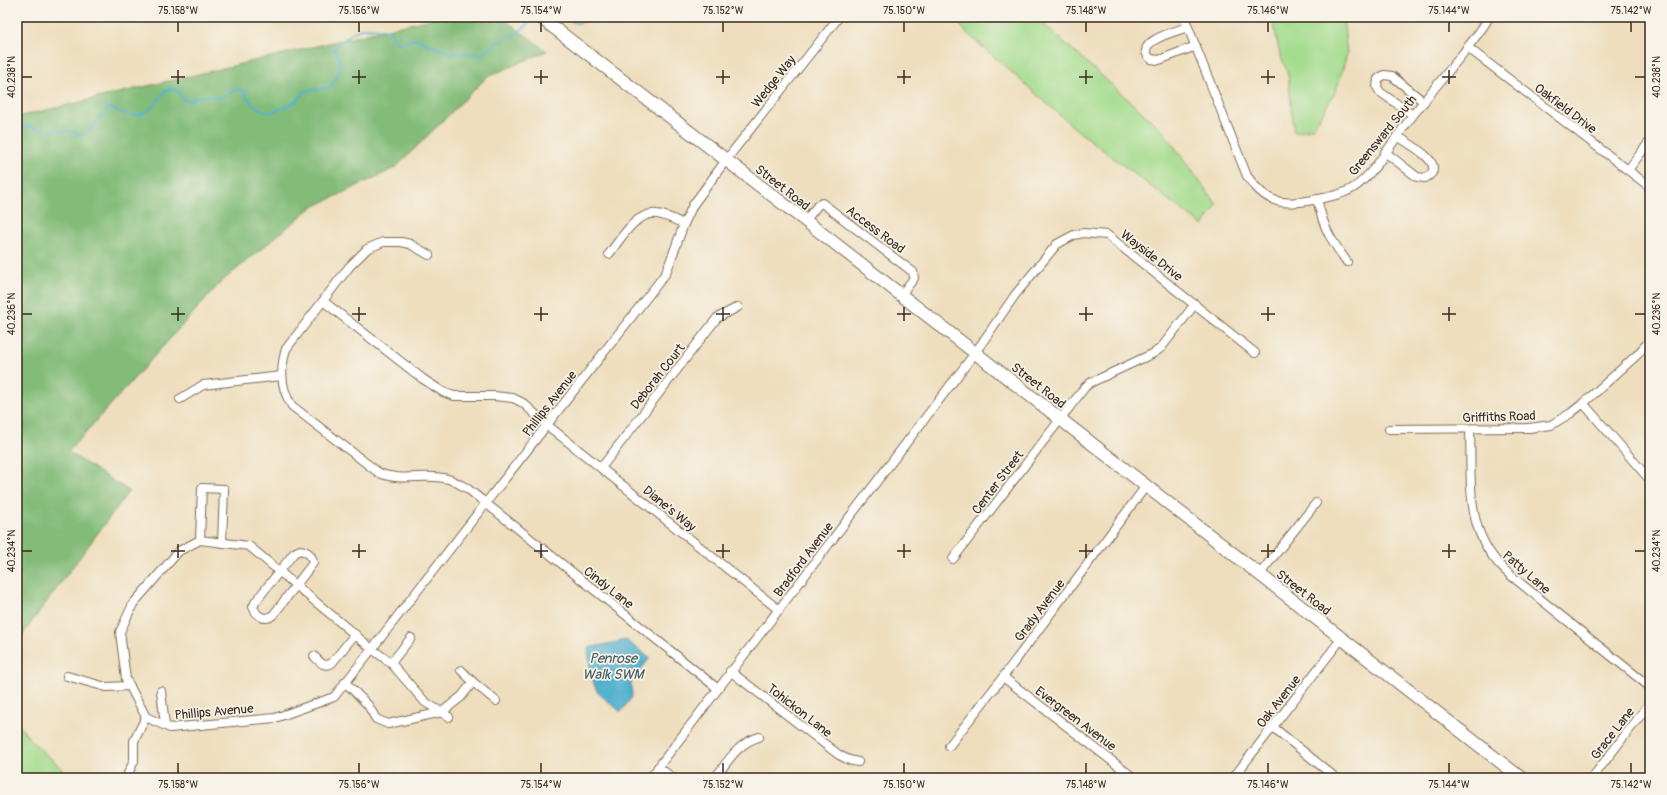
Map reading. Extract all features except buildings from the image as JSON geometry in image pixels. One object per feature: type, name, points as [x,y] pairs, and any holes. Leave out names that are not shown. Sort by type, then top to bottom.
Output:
[{"type":"main road","name":"Street Road","points":[[540,17],[901,295],[1521,778]]},
{"type":"street","name":"Wedge Way","points":[[726,160],[839,17]]},
{"type":"street","name":"Greensward South","points":[[1184,17],[1243,167],[1253,184],[1266,196],[1283,203],[1335,196],[1352,188],[1365,179],[1489,17]]},
{"type":"street","points":[[1188,27],[1150,42],[1146,48],[1146,53],[1151,59],[1158,60],[1196,46]]},
{"type":"street","name":"Oakfield Drive","points":[[1467,47],[1518,88],[1650,188]]},
{"type":"street","points":[[1413,115],[1379,90],[1377,87],[1378,80],[1384,75],[1392,76],[1424,102]]},
{"type":"street","points":[[1385,152],[1417,177],[1425,178],[1432,173],[1434,168],[1431,160],[1397,136]]},
{"type":"street","points":[[1628,170],[1650,141]]},
{"type":"street","name":"Phillips Avenue","points":[[146,717],[170,728],[275,718],[334,696],[666,273],[684,224],[693,205],[726,160]]},
{"type":"street","points":[[1317,199],[1324,228],[1347,262]]},
{"type":"street","name":"Access Road","points":[[805,221],[818,205],[822,203],[913,272],[914,278],[901,295]]},
{"type":"street","points":[[609,254],[626,231],[644,216],[655,214],[684,224]]},
{"type":"street","name":"Wayside Drive","points":[[975,353],[1015,295],[1051,249],[1074,235],[1083,233],[1107,235],[1195,304],[1254,353]]},
{"type":"street","points":[[180,399],[203,385],[281,376],[282,363],[286,349],[349,267],[367,249],[382,242],[401,242],[410,244],[429,256]]},
{"type":"street","name":"Diane's Way","points":[[323,301],[422,379],[443,392],[454,396],[494,396],[513,398],[523,403],[547,425],[779,610]]},
{"type":"street","name":"Center Street","points":[[953,559],[1085,387],[1090,383],[1143,359],[1161,348],[1195,304]]},
{"type":"street","name":"Deborah Court","points":[[601,468],[717,318],[738,307]]},
{"type":"street","name":"Griffiths Road","points":[[1389,430],[1529,428],[1551,425],[1558,422],[1584,403],[1637,355],[1650,340]]},
{"type":"street","name":"Bradford Avenue","points":[[650,778],[730,671],[779,610],[975,353]]},
{"type":"street","name":"Cindy Lane","points":[[281,376],[286,396],[292,406],[379,473],[389,477],[398,478],[447,478],[468,489],[718,688]]},
{"type":"street","points":[[1584,403],[1650,480]]},
{"type":"street","name":"Patty Lane","points":[[1470,429],[1473,513],[1480,535],[1492,557],[1515,579],[1650,687]]},
{"type":"street","name":"Grady Avenue","points":[[949,746],[1003,677],[1146,486]]},
{"type":"street","points":[[200,540],[202,488],[224,489],[222,543]]},
{"type":"street","points":[[1259,575],[1316,503]]},
{"type":"street","points":[[126,778],[134,762],[134,741],[146,717],[126,679],[120,632],[133,604],[179,551],[200,540],[249,546],[392,663],[425,702],[449,717]]},
{"type":"street","points":[[300,550],[310,554],[313,563],[296,586],[270,618],[261,618],[255,612],[253,607],[256,601],[280,572],[294,553],[300,550]]},
{"type":"street","points":[[314,656],[323,665],[328,666],[355,634]]},
{"type":"street","points":[[392,663],[411,638]]},
{"type":"street","name":"Oak Avenue","points":[[1233,778],[1342,638]]},
{"type":"street","points":[[461,670],[496,702]]},
{"type":"street","name":"Tohickon Lane","points":[[730,671],[839,755],[849,760],[858,762]]},
{"type":"street","points":[[66,676],[106,687],[130,686]]},
{"type":"street","name":"Evergreen Avenue","points":[[1003,677],[1134,778]]},
{"type":"street","points":[[345,682],[368,705],[376,719],[382,723],[388,724],[442,712],[461,697],[473,682]]},
{"type":"street","points":[[161,691],[165,725]]},
{"type":"street","name":"Grace Lane","points":[[1592,778],[1650,703]]},
{"type":"street","points":[[1273,726],[1336,778]]},
{"type":"street","points":[[715,778],[738,748],[749,740],[759,737]]},
{"type":"street","points":[[658,767],[673,778]]},
{"type":"green space","points":[[439,17],[501,17],[547,51],[487,77],[395,168],[311,208],[221,282],[68,452],[129,491],[17,642],[17,117]]},
{"type":"green space","points":[[953,17],[1036,17],[1163,131],[1217,205],[1203,226],[1078,131],[967,33]]},
{"type":"green space","points":[[1272,17],[1343,17],[1347,54],[1336,91],[1313,128],[1294,132],[1288,74],[1280,54]]},
{"type":"green space","points":[[17,723],[32,742],[73,778],[17,778]]},
{"type":"water","name":"Penrose Walk SWM","points":[[626,640],[650,658],[631,682],[632,697],[621,712],[598,693],[591,678],[588,648]]},
{"type":"waterway","points":[[17,131],[30,126],[44,131],[69,131],[83,135],[91,130],[108,108],[112,108],[126,114],[139,115],[150,109],[164,92],[171,88],[178,91],[184,100],[190,101],[197,97],[222,97],[238,89],[245,91],[251,102],[268,113],[284,108],[293,103],[304,91],[330,88],[336,79],[340,64],[334,49],[350,34],[361,29],[373,28],[391,30],[393,41],[396,42],[402,43],[417,39],[451,54],[465,52],[480,55],[524,28],[534,17]]},
{"type":"waterway","points":[[564,17],[576,23],[592,19],[613,23],[623,23],[634,17]]}]
